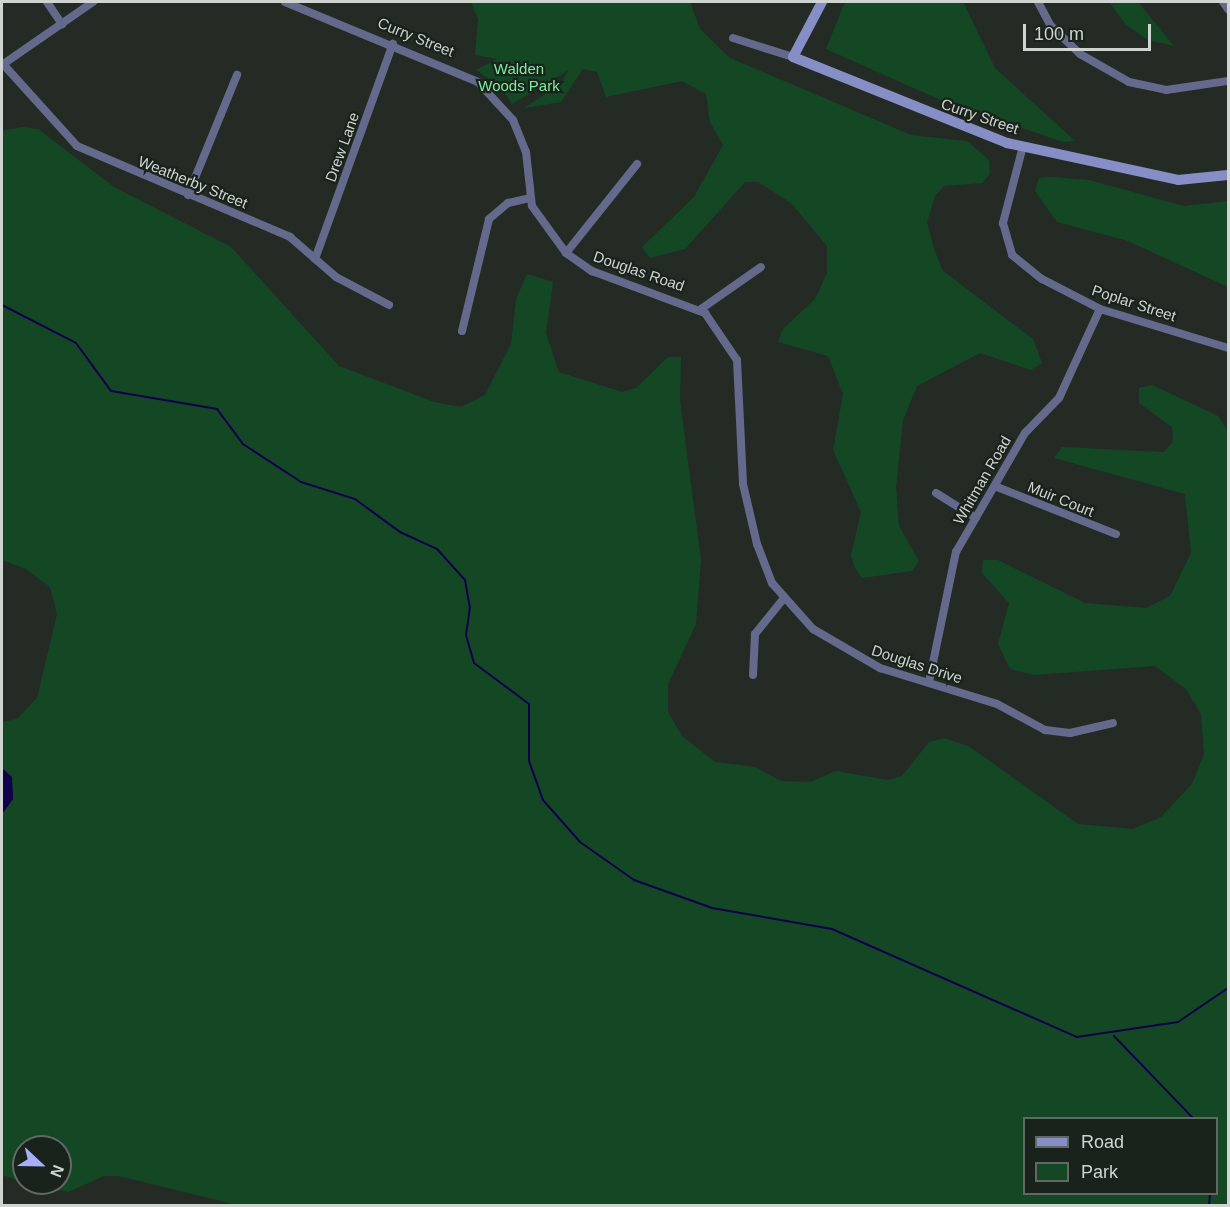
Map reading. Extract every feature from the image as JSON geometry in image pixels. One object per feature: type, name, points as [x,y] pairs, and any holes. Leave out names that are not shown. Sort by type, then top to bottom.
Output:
[{"type":"street","points":[[47,2],[62,24]]},
{"type":"street","points":[[2,65],[93,2]]},
{"type":"street","name":"Curry Street","points":[[285,2],[450,67],[493,93],[513,120],[526,152],[530,198]]},
{"type":"street","points":[[793,57],[822,2]]},
{"type":"street","points":[[1038,2],[1050,25],[1080,54],[1129,82],[1166,90],[1228,81]]},
{"type":"street","points":[[1223,2],[1228,9]]},
{"type":"street","name":"Curry Street","points":[[733,38],[793,57],[972,131],[1023,146],[1178,180],[1228,175]]},
{"type":"street","name":"Drew Lane","points":[[315,259],[393,44]]},
{"type":"street","name":"Weatherby Street","points":[[2,65],[77,146],[290,237],[315,259],[389,305]]},
{"type":"street","points":[[188,195],[237,75]]},
{"type":"street","name":"Poplar Street","points":[[1023,146],[1003,224],[1011,251],[1042,279],[1100,309],[1228,348]]},
{"type":"street","points":[[566,253],[637,164]]},
{"type":"street","points":[[462,331],[489,219],[508,203],[530,198]]},
{"type":"street","name":"Douglas Road","points":[[530,198],[548,234],[566,253],[592,271],[701,309]]},
{"type":"street","points":[[701,309],[761,267]]},
{"type":"street","name":"Douglas Drive","points":[[701,309],[737,360],[750,521],[772,583],[813,629],[858,658],[997,704],[1024,722],[1057,732],[1113,723]]},
{"type":"street","name":"Whitman Road","points":[[929,682],[944,594],[956,552],[997,487],[1025,433],[1059,398],[1100,309]]},
{"type":"street","name":"Muir Court","points":[[997,487],[1116,534]]},
{"type":"street","points":[[936,493],[976,518]]},
{"type":"street","points":[[753,675],[755,634],[784,598]]},
{"type":"green space","name":"Walden Woods Park","points":[[471,2],[690,2],[700,29],[730,58],[911,135],[967,141],[989,160],[990,174],[982,183],[944,186],[935,196],[927,222],[934,249],[943,271],[1033,339],[1042,363],[1031,370],[980,353],[917,386],[903,420],[896,487],[899,526],[919,561],[912,571],[862,578],[855,568],[851,555],[861,512],[833,450],[843,394],[828,356],[778,342],[783,329],[815,299],[827,273],[827,246],[791,203],[758,182],[745,182],[685,249],[650,258],[642,247],[694,197],[723,145],[710,122],[706,94],[682,81],[606,97],[597,72],[583,69],[561,102],[524,108],[559,85],[569,70],[512,104],[500,86],[476,70],[497,59],[475,55],[478,19]]},
{"type":"green space","points":[[845,2],[963,2],[995,68],[1075,141],[1063,142],[936,98],[826,49]]},
{"type":"green space","points":[[1109,2],[1138,2],[1174,46],[1148,40],[1126,25]]},
{"type":"green space","points":[[22,127],[38,129],[114,187],[231,247],[339,366],[434,402],[461,407],[485,395],[511,344],[516,299],[527,274],[553,282],[546,333],[559,372],[622,392],[636,388],[668,357],[681,357],[680,400],[701,560],[696,624],[668,684],[668,712],[682,736],[715,762],[755,767],[781,781],[810,782],[836,771],[888,780],[902,776],[929,742],[944,738],[970,747],[1078,824],[1133,829],[1161,817],[1192,784],[1204,754],[1201,714],[1186,689],[1155,666],[1034,675],[1010,669],[998,644],[1009,603],[982,573],[983,560],[998,560],[1085,603],[1146,608],[1170,596],[1191,553],[1185,494],[1054,458],[1062,447],[1163,452],[1173,442],[1172,427],[1139,403],[1139,388],[1152,385],[1218,416],[1228,432],[1228,1205],[237,1205],[119,1176],[104,1176],[72,1190],[72,1135],[12,1135],[12,1178],[2,1175],[2,814],[13,799],[12,778],[2,768],[2,722],[17,719],[37,698],[57,614],[50,587],[26,569],[2,560],[2,131]]},
{"type":"green space","points":[[1039,178],[1089,180],[1184,206],[1228,201],[1228,287],[1128,241],[1057,222],[1035,191]]},
{"type":"shaded area","points":[[2,768],[12,777],[13,799],[2,814]]},
{"type":"waterway","points":[[2,305],[76,343],[111,391],[217,409],[243,444],[301,482],[355,499],[400,532],[437,549],[465,580],[470,607],[466,635],[474,663],[529,704],[529,761],[543,800],[580,842],[634,880],[712,908],[832,929],[1077,1037],[1178,1022],[1228,988]]},
{"type":"waterway","points":[[1114,1036],[1192,1117]]},
{"type":"waterway","points":[[1209,1206],[1210,1195]]}]
